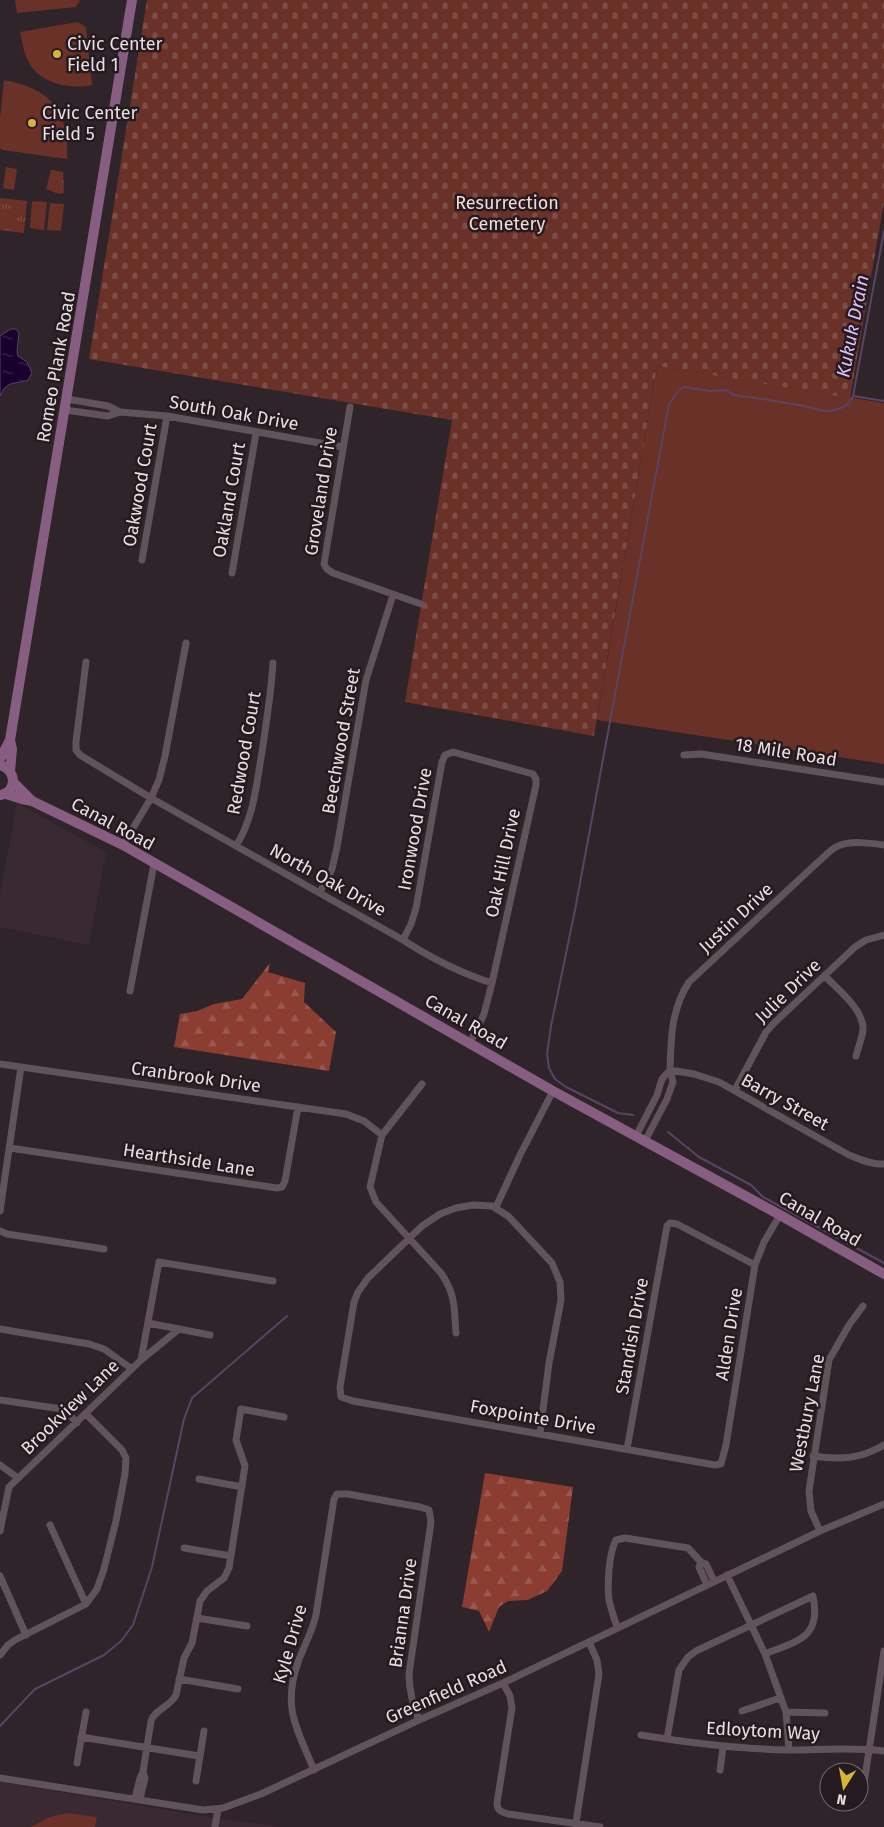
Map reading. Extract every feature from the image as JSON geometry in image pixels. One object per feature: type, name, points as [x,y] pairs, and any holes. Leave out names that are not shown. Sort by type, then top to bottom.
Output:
[{"type":"street","name":"Romeo Plank Road","points":[[0,759],[10,740],[132,0]]},
{"type":"street","name":"South Oak Drive","points":[[66,405],[108,416],[120,412]]},
{"type":"street","name":"South Oak Drive","points":[[66,405],[108,406],[120,412],[167,416],[343,447]]},
{"type":"street","name":"Groveland Drive","points":[[350,407],[324,564],[327,570],[333,573],[421,604]]},
{"type":"street","name":"Oakwood Court","points":[[142,560],[167,416]]},
{"type":"street","name":"Oakland Court","points":[[232,573],[256,432]]},
{"type":"street","name":"Beechwood Street","points":[[320,892],[332,869],[366,680],[393,594]]},
{"type":"street","points":[[122,846],[151,798],[159,780],[186,643]]},
{"type":"street","name":"North Oak Drive","points":[[86,662],[76,750],[80,755],[151,798],[448,966],[492,983]]},
{"type":"street","name":"Redwood Court","points":[[236,846],[246,827],[254,798],[272,686],[273,663]]},
{"type":"street","name":"Romeo Plank Road","points":[[10,740],[12,748],[10,771],[13,782]]},
{"type":"street","name":"Oak Hill Drive","points":[[447,753],[453,752],[526,771],[533,774],[536,779],[492,983],[484,1014],[470,1043]]},
{"type":"street","name":"Ironwood Drive","points":[[403,940],[416,908],[442,762],[447,753]]},
{"type":"street","name":"18 Mile Road","points":[[684,755],[701,754],[884,782]]},
{"type":"street","points":[[0,766],[10,771]]},
{"type":"street","points":[[2,796],[9,791],[13,782]]},
{"type":"street","name":"Canal Road","points":[[13,782],[32,800],[122,846],[553,1091],[780,1214],[884,1274]]},
{"type":"street","name":"Canal Road","points":[[2,796],[32,800]]},
{"type":"street","name":"Justin Drive","points":[[641,1138],[655,1122],[667,1099],[673,1082],[670,1070],[670,1043],[676,1005],[689,982],[837,846],[869,842],[884,845]]},
{"type":"street","points":[[130,991],[154,864]]},
{"type":"street","name":"Julie Drive","points":[[735,1090],[766,1032],[786,1011],[855,947],[866,940],[884,935]]},
{"type":"street","points":[[825,976],[850,1002],[860,1016],[863,1030],[856,1056]]},
{"type":"street","name":"Cranbrook Drive","points":[[0,1064],[355,1117],[370,1125],[382,1135]]},
{"type":"street","points":[[0,1211],[21,1067]]},
{"type":"street","name":"Justin Drive","points":[[641,1138],[645,1118],[657,1095],[662,1079],[670,1070]]},
{"type":"street","name":"Barry Street","points":[[670,1070],[683,1071],[735,1090],[848,1155],[864,1161],[884,1164]]},
{"type":"street","points":[[422,1084],[382,1135],[370,1187],[376,1202],[410,1237],[441,1273],[451,1288],[456,1333]]},
{"type":"street","points":[[496,1208],[520,1155],[553,1091]]},
{"type":"street","name":"Hearthside Lane","points":[[10,1148],[277,1188],[283,1185],[285,1181],[298,1107]]},
{"type":"street","points":[[645,1118],[655,1122]]},
{"type":"street","points":[[410,1237],[430,1220],[449,1210],[480,1204],[496,1208],[508,1216],[552,1263],[560,1282],[561,1300],[549,1363],[540,1434]]},
{"type":"street","name":"Alden Drive","points":[[721,1464],[726,1445],[755,1265],[764,1242],[780,1214]]},
{"type":"street","name":"Standish Drive","points":[[627,1449],[665,1229],[670,1223],[677,1224],[755,1265]]},
{"type":"street","points":[[0,1231],[7,1234],[104,1249]]},
{"type":"street","name":"Foxpointe Drive","points":[[410,1237],[368,1278],[358,1292],[351,1318],[340,1387],[341,1397],[353,1401],[702,1463],[721,1464]]},
{"type":"street","name":"Brookview Lane","points":[[141,1360],[159,1262],[273,1281]]},
{"type":"street","name":"Westbury Lane","points":[[820,1532],[811,1511],[808,1490],[829,1360],[849,1325],[863,1306]]},
{"type":"street","points":[[148,1323],[210,1335]]},
{"type":"street","points":[[0,1329],[96,1346],[104,1349],[132,1369]]},
{"type":"street","name":"Brookview Lane","points":[[0,1531],[2,1510],[9,1488],[141,1360],[178,1329]]},
{"type":"street","points":[[0,1400],[62,1409],[68,1412],[76,1423]]},
{"type":"street","points":[[138,1798],[144,1778],[143,1772],[152,1717],[174,1700],[184,1658],[192,1642],[202,1596],[224,1578],[231,1556],[245,1461],[236,1440],[241,1409],[284,1417]]},
{"type":"street","points":[[0,1655],[8,1645],[86,1604],[97,1589],[111,1545],[125,1474],[126,1458],[122,1450],[86,1414]]},
{"type":"street","points":[[814,1456],[845,1459],[884,1445]]},
{"type":"street","points":[[0,1466],[18,1478]]},
{"type":"street","points":[[199,1479],[242,1487]]},
{"type":"street","name":"Kyle Drive","points":[[314,1770],[294,1724],[291,1702],[295,1671],[314,1622],[334,1499],[337,1494],[348,1494],[428,1510]]},
{"type":"street","name":"Greenfield Road","points":[[0,1778],[138,1798],[203,1810],[218,1809],[246,1800],[314,1770],[419,1720],[503,1683],[727,1575],[884,1504]]},
{"type":"street","name":"Brianna Drive","points":[[419,1720],[409,1687],[431,1522],[428,1510]]},
{"type":"street","points":[[50,1525],[86,1604]]},
{"type":"street","points":[[617,1627],[610,1602],[609,1590],[612,1551],[616,1540],[624,1538],[688,1548],[701,1562],[706,1564],[711,1583]]},
{"type":"street","points":[[184,1548],[231,1556]]},
{"type":"street","points":[[727,1575],[765,1654],[786,1712],[789,1750]]},
{"type":"street","points":[[0,1576],[26,1635]]},
{"type":"street","points":[[667,1739],[680,1670],[683,1664],[696,1651],[813,1596],[815,1616],[808,1634],[801,1640],[765,1654]]},
{"type":"street","points":[[197,1618],[247,1626]]},
{"type":"street","points":[[576,1823],[598,1674],[597,1660],[589,1642]]},
{"type":"street","points":[[867,1762],[884,1651]]},
{"type":"street","points":[[179,1679],[238,1689]]},
{"type":"street","points":[[503,1683],[510,1696],[512,1708],[497,1803],[500,1811],[508,1814],[600,1827]]},
{"type":"street","points":[[742,1711],[780,1698]]},
{"type":"street","points":[[77,1763],[86,1712]]},
{"type":"street","points":[[786,1712],[825,1712]]},
{"type":"street","points":[[196,1781],[204,1731]]},
{"type":"street","name":"Edloytom Way","points":[[641,1735],[723,1747],[789,1750],[869,1749],[884,1751]]},
{"type":"street","points":[[81,1737],[200,1756]]},
{"type":"street","points":[[720,1770],[723,1747]]},
{"type":"street","points":[[215,1827],[218,1809]]},
{"type":"shaded area","points":[[17,803],[106,852],[89,945],[0,927],[0,894]]},
{"type":"shaded area","points":[[0,1782],[208,1817],[281,1827],[0,1827]]},
{"type":"green space","points":[[15,0],[80,0],[76,7],[17,13]]},
{"type":"green space","name":"Resurrection Cemetery","points":[[147,0],[884,0],[884,202],[850,398],[657,366],[594,736],[405,702],[452,420],[89,359]]},
{"type":"green space","name":"Civic Center Field 1","points":[[77,22],[86,27],[92,85],[64,85],[55,83],[38,74],[27,59],[20,32]]},
{"type":"green space","name":"Civic Center Field 5","points":[[4,80],[34,89],[54,105],[61,115],[65,128],[67,159],[2,150],[0,148],[0,118]]},
{"type":"green space","points":[[6,167],[17,169],[14,190],[3,188]]},
{"type":"green space","points":[[51,170],[63,172],[64,193],[59,194],[46,189]]},
{"type":"green space","points":[[0,198],[27,201],[24,233],[0,230]]},
{"type":"green space","points":[[32,201],[47,202],[44,230],[30,228]]},
{"type":"green space","points":[[50,203],[64,204],[61,231],[47,230]]},
{"type":"green space","points":[[657,366],[884,403],[884,764],[597,720]]},
{"type":"green space","points":[[270,963],[268,972],[305,983],[304,1002],[336,1032],[329,1071],[174,1047],[180,1014],[197,1011],[214,1004],[242,999]]},
{"type":"green space","points":[[485,1473],[573,1487],[562,1571],[547,1591],[528,1600],[508,1601],[499,1607],[489,1632],[479,1611],[462,1607]]},
{"type":"green space","points":[[66,1813],[97,1817],[95,1827],[31,1827],[47,1818]]},
{"type":"water","points":[[11,329],[16,329],[19,333],[18,356],[27,362],[32,373],[28,380],[6,387],[0,396],[0,336]]},
{"type":"waterway","points":[[633,1115],[618,1113],[566,1087],[555,1079],[549,1068],[547,1054],[669,404],[679,390],[684,387],[709,391],[726,390],[734,395],[824,411],[835,410],[846,405],[853,396],[884,231]]},
{"type":"waterway","name":"Kukuk Drain","points":[[853,396],[884,401]]},
{"type":"waterway","points":[[668,1132],[699,1157],[751,1185],[763,1197],[884,1263]]},
{"type":"waterway","points":[[0,1726],[35,1689],[104,1655],[121,1641],[133,1625],[152,1567],[184,1419],[192,1398],[287,1316]]},
{"type":"place","name":"Civic Center Field 1","points":[[57,54]]},
{"type":"place","name":"Civic Center Field 5","points":[[32,123]]}]
